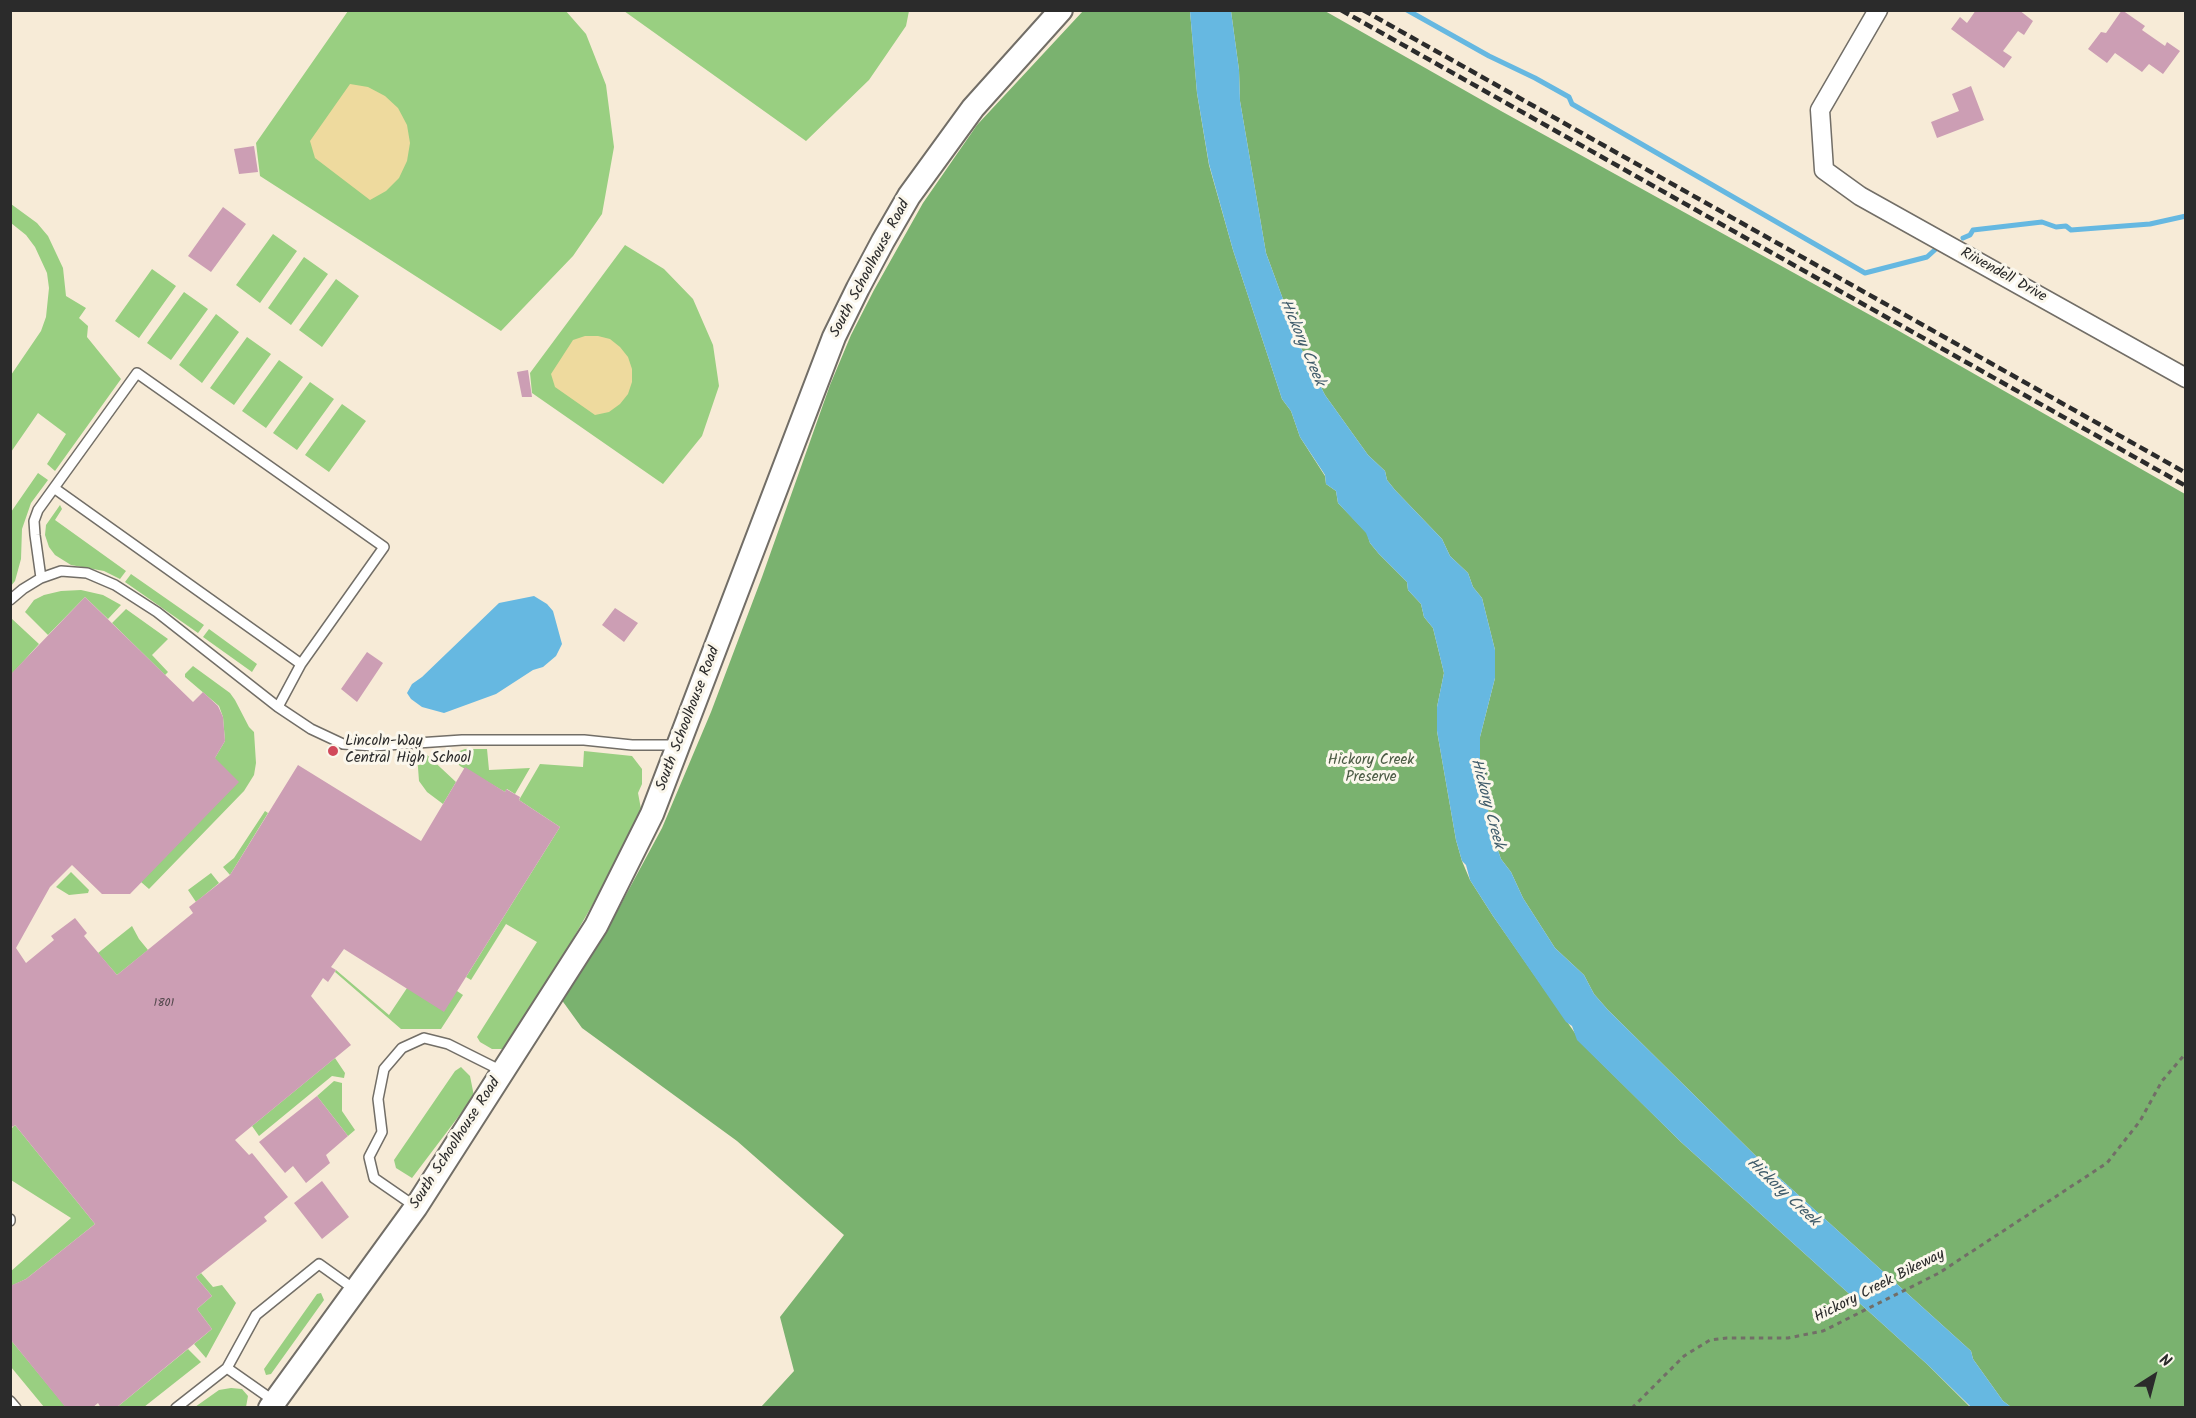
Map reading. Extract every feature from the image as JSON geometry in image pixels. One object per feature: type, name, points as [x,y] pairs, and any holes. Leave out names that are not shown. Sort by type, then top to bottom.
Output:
[{"type":"street","name":"South Schoolhouse Road","points":[[273,1404],[354,1289],[416,1207],[596,926],[652,814],[834,337],[878,250],[909,196],[973,108],[1061,10]]},
{"type":"street","name":"Riivendell Drive","points":[[1878,10],[1820,110],[1824,170],[1860,196],[2186,378]]},
{"type":"lane","points":[[40,578],[34,521],[38,510],[137,373],[384,547],[301,664],[278,707]]},
{"type":"lane","points":[[54,488],[301,664]]},
{"type":"lane","points":[[10,600],[40,578],[61,571],[87,573],[115,585],[157,612],[278,707],[311,729],[343,744],[373,746],[462,740],[584,740],[632,745],[679,745]]},
{"type":"lane","points":[[416,1207],[374,1178],[369,1157],[382,1132],[378,1099],[384,1069],[402,1048],[424,1038],[448,1044],[502,1071]]},
{"type":"lane","points":[[176,1407],[227,1368],[256,1315],[319,1264],[354,1289]]},
{"type":"lane","points":[[227,1368],[273,1404]]},
{"type":"lane","points":[[10,1401],[16,1407]]},
{"type":"path","name":"Hickory Creek Bikeway","points":[[1632,1407],[1684,1356],[1710,1340],[1758,1339],[1808,1335],[1823,1331],[1939,1273],[2107,1163],[2140,1121],[2162,1081],[2186,1053]]},
{"type":"green space","points":[[565,10],[586,34],[606,85],[614,147],[602,214],[573,256],[501,331],[260,176],[256,143],[348,11]]},
{"type":"green space","points":[[624,11],[909,11],[906,26],[869,80],[806,141]]},
{"type":"green space","name":"Hickory Creek Preserve","points":[[1083,11],[1190,11],[1197,93],[1209,165],[1233,250],[1282,399],[1291,411],[1300,437],[1325,476],[1326,484],[1336,491],[1338,503],[1367,533],[1370,543],[1379,554],[1407,582],[1408,590],[1421,604],[1424,617],[1433,628],[1444,673],[1437,707],[1437,731],[1456,840],[1470,880],[1584,1046],[1681,1142],[1928,1365],[1970,1407],[761,1407],[794,1371],[780,1317],[844,1235],[737,1141],[582,1028],[561,999],[614,917],[662,828],[711,712],[830,385],[851,335],[874,290],[923,203],[977,125]]},
{"type":"green space","points":[[1231,11],[1325,11],[1899,331],[2185,494],[2185,1407],[2011,1407],[2003,1401],[1973,1359],[1971,1351],[1763,1163],[1608,1010],[1594,994],[1584,975],[1555,948],[1523,898],[1511,872],[1501,859],[1492,833],[1480,762],[1480,737],[1495,678],[1495,650],[1482,598],[1473,587],[1468,573],[1450,556],[1442,539],[1395,490],[1387,480],[1385,471],[1368,455],[1325,395],[1301,348],[1266,253],[1240,101],[1239,70]]},
{"type":"green space","points":[[11,204],[37,223],[48,236],[63,268],[66,296],[86,308],[79,318],[88,326],[87,337],[121,379],[55,471],[47,464],[66,434],[38,413],[11,452],[11,375],[41,331],[46,317],[49,288],[47,273],[35,247],[26,235],[11,223]]},
{"type":"green space","points":[[273,234],[297,251],[260,303],[236,285]]},
{"type":"green space","points":[[625,245],[664,269],[693,299],[713,345],[719,386],[702,436],[663,484],[532,393],[530,373]]},
{"type":"green space","points":[[304,257],[328,274],[291,325],[268,308]]},
{"type":"green space","points":[[152,269],[176,286],[139,338],[115,321]]},
{"type":"green space","points":[[336,279],[359,296],[322,347],[299,330]]},
{"type":"green space","points":[[184,292],[208,309],[171,360],[147,343]]},
{"type":"green space","points":[[216,314],[239,332],[202,383],[179,365]]},
{"type":"green space","points":[[247,337],[271,354],[234,405],[210,388]]},
{"type":"green space","points":[[279,360],[303,377],[266,428],[242,411]]},
{"type":"green space","points":[[310,382],[334,399],[297,450],[273,433]]},
{"type":"green space","points":[[342,404],[366,421],[329,472],[305,455]]},
{"type":"green space","points":[[38,473],[48,480],[31,503],[22,529],[21,559],[15,581],[11,586],[11,512]]},
{"type":"green space","points":[[60,505],[62,509],[55,520],[126,571],[120,579],[104,571],[71,565],[55,555],[45,535],[46,525]]},
{"type":"green space","points":[[131,574],[204,625],[198,633],[125,582]]},
{"type":"green space","points":[[81,590],[103,595],[121,605],[108,619],[85,597],[48,635],[25,612],[34,600],[44,595]]},
{"type":"green space","points":[[126,609],[168,639],[152,655],[168,672],[165,675],[112,623]]},
{"type":"green space","points":[[11,618],[39,644],[11,675]]},
{"type":"green space","points":[[209,629],[257,664],[252,672],[203,637]]},
{"type":"green space","points":[[193,666],[230,693],[254,732],[256,763],[254,775],[244,791],[149,889],[141,882],[225,741],[223,717],[219,706],[185,677]]},
{"type":"green space","points":[[465,749],[487,749],[489,770],[530,768],[515,794],[507,789],[505,792],[460,766],[454,755]]},
{"type":"green space","points":[[584,751],[632,756],[642,769],[642,784],[638,793],[641,809],[598,895],[542,993],[505,1049],[492,1049],[480,1042],[477,1037],[537,942],[506,924],[471,980],[466,977],[560,827],[519,800],[540,764],[583,767]]},
{"type":"green space","points":[[417,754],[426,754],[456,782],[443,804],[427,792],[419,781]]},
{"type":"green space","points":[[265,811],[268,813],[230,875],[223,867],[234,858]]},
{"type":"green space","points":[[71,872],[89,890],[88,893],[69,895],[56,887]]},
{"type":"green space","points":[[211,873],[219,883],[196,902],[188,890]]},
{"type":"green space","points":[[132,926],[148,950],[117,975],[98,953]]},
{"type":"green space","points":[[336,970],[389,1015],[407,988],[457,991],[463,995],[441,1029],[401,1029],[335,972]]},
{"type":"green space","points":[[335,1058],[345,1073],[344,1078],[332,1076],[259,1136],[252,1126]]},
{"type":"green space","points":[[461,1067],[470,1076],[474,1096],[412,1178],[396,1168],[394,1160],[455,1071]]},
{"type":"green space","points":[[334,1081],[342,1083],[342,1111],[355,1130],[348,1136],[317,1096]]},
{"type":"green space","points":[[15,1125],[95,1224],[26,1279],[11,1286],[10,1272],[71,1218],[11,1180],[11,1129]]},
{"type":"green space","points":[[201,1273],[213,1287],[222,1285],[236,1303],[206,1358],[194,1344],[212,1329],[197,1309],[212,1296],[196,1277]]},
{"type":"green space","points":[[321,1293],[324,1300],[271,1374],[266,1375],[264,1369],[317,1294]]},
{"type":"green space","points":[[10,1339],[66,1407],[44,1407],[11,1367]]},
{"type":"green space","points":[[188,1349],[201,1362],[144,1407],[116,1408]]},
{"type":"green space","points":[[242,1389],[248,1396],[246,1407],[195,1407],[219,1390]]},
{"type":"sand","points":[[350,84],[368,87],[385,96],[398,108],[407,125],[410,143],[407,161],[399,178],[386,191],[370,200],[315,158],[310,141]]},
{"type":"sand","points":[[585,336],[610,339],[628,357],[632,369],[632,382],[628,394],[609,412],[595,415],[555,387],[551,374],[573,340]]},
{"type":"water","name":"Hickory Creek","points":[[1190,11],[1231,11],[1239,70],[1240,101],[1266,253],[1301,348],[1325,395],[1368,455],[1385,471],[1387,480],[1395,490],[1442,539],[1450,556],[1468,573],[1473,587],[1482,598],[1495,650],[1495,678],[1480,737],[1480,762],[1492,833],[1501,859],[1511,872],[1523,898],[1555,948],[1584,975],[1594,994],[1608,1010],[1763,1163],[1971,1351],[1973,1359],[2003,1401],[2011,1407],[1971,1407],[1928,1365],[1681,1142],[1577,1040],[1572,1026],[1566,1022],[1470,880],[1456,840],[1437,731],[1437,707],[1444,673],[1433,628],[1424,617],[1421,604],[1408,590],[1407,582],[1379,554],[1370,543],[1366,533],[1338,503],[1336,491],[1326,484],[1325,475],[1300,437],[1291,411],[1282,399],[1233,250],[1209,164],[1197,93]]},
{"type":"water","points":[[534,596],[553,611],[562,644],[556,656],[543,667],[533,670],[496,694],[444,713],[422,707],[411,699],[407,693],[412,684],[499,603]]},
{"type":"building","points":[[1976,10],[2019,10],[2033,21],[2024,35],[2018,31],[2003,51],[2012,57],[2004,68],[1951,29],[1960,17],[1967,23]]},
{"type":"building","points":[[2122,10],[2145,26],[2142,30],[2165,46],[2167,42],[2180,51],[2163,74],[2149,64],[2142,72],[2115,53],[2107,63],[2088,49],[2101,32],[2106,33]]},
{"type":"building","points":[[1971,86],[1984,120],[1937,138],[1931,122],[1959,111],[1952,94]]},
{"type":"building","points":[[254,146],[258,172],[239,174],[234,149]]},
{"type":"building","points":[[223,207],[246,224],[211,272],[188,256]]},
{"type":"building","points":[[528,370],[532,397],[522,397],[517,372]]},
{"type":"building","name":"Lincoln-Way Central High School","points":[[85,597],[193,702],[203,692],[218,706],[223,717],[225,741],[215,758],[239,782],[130,894],[102,894],[72,865],[50,887],[16,948],[26,963],[54,940],[51,936],[75,918],[87,933],[84,936],[117,975],[193,913],[189,907],[230,875],[298,765],[421,841],[465,767],[505,792],[506,789],[520,797],[519,800],[560,827],[444,1012],[344,949],[331,967],[336,970],[328,982],[323,978],[311,996],[351,1045],[235,1140],[249,1155],[252,1153],[288,1197],[264,1217],[267,1221],[196,1277],[212,1296],[197,1309],[212,1329],[116,1408],[101,1408],[98,1403],[92,1408],[66,1408],[10,1339],[10,1286],[26,1279],[95,1224],[15,1125],[13,1127],[10,1124],[10,675]]},
{"type":"building","points":[[615,608],[638,623],[624,642],[602,625]]},
{"type":"building","points":[[367,652],[383,663],[357,702],[341,689]]},
{"type":"building","points":[[317,1096],[348,1136],[326,1155],[330,1163],[306,1183],[293,1166],[285,1173],[259,1142]]},
{"type":"building","points":[[322,1181],[349,1217],[322,1239],[294,1203]]},
{"type":"waterway","points":[[1407,10],[1569,97],[1572,104],[1865,273],[1927,257],[1938,247]]},
{"type":"waterway","points":[[1963,238],[1970,235],[1973,230],[2042,222],[2056,227],[2066,226],[2071,230],[2150,224],[2186,216]]},
{"type":"railway","points":[[1341,10],[2186,486]]},
{"type":"railway","points":[[1363,10],[2186,473]]},
{"type":"place","name":"Lincoln-Way Central High School","points":[[333,751]]}]
